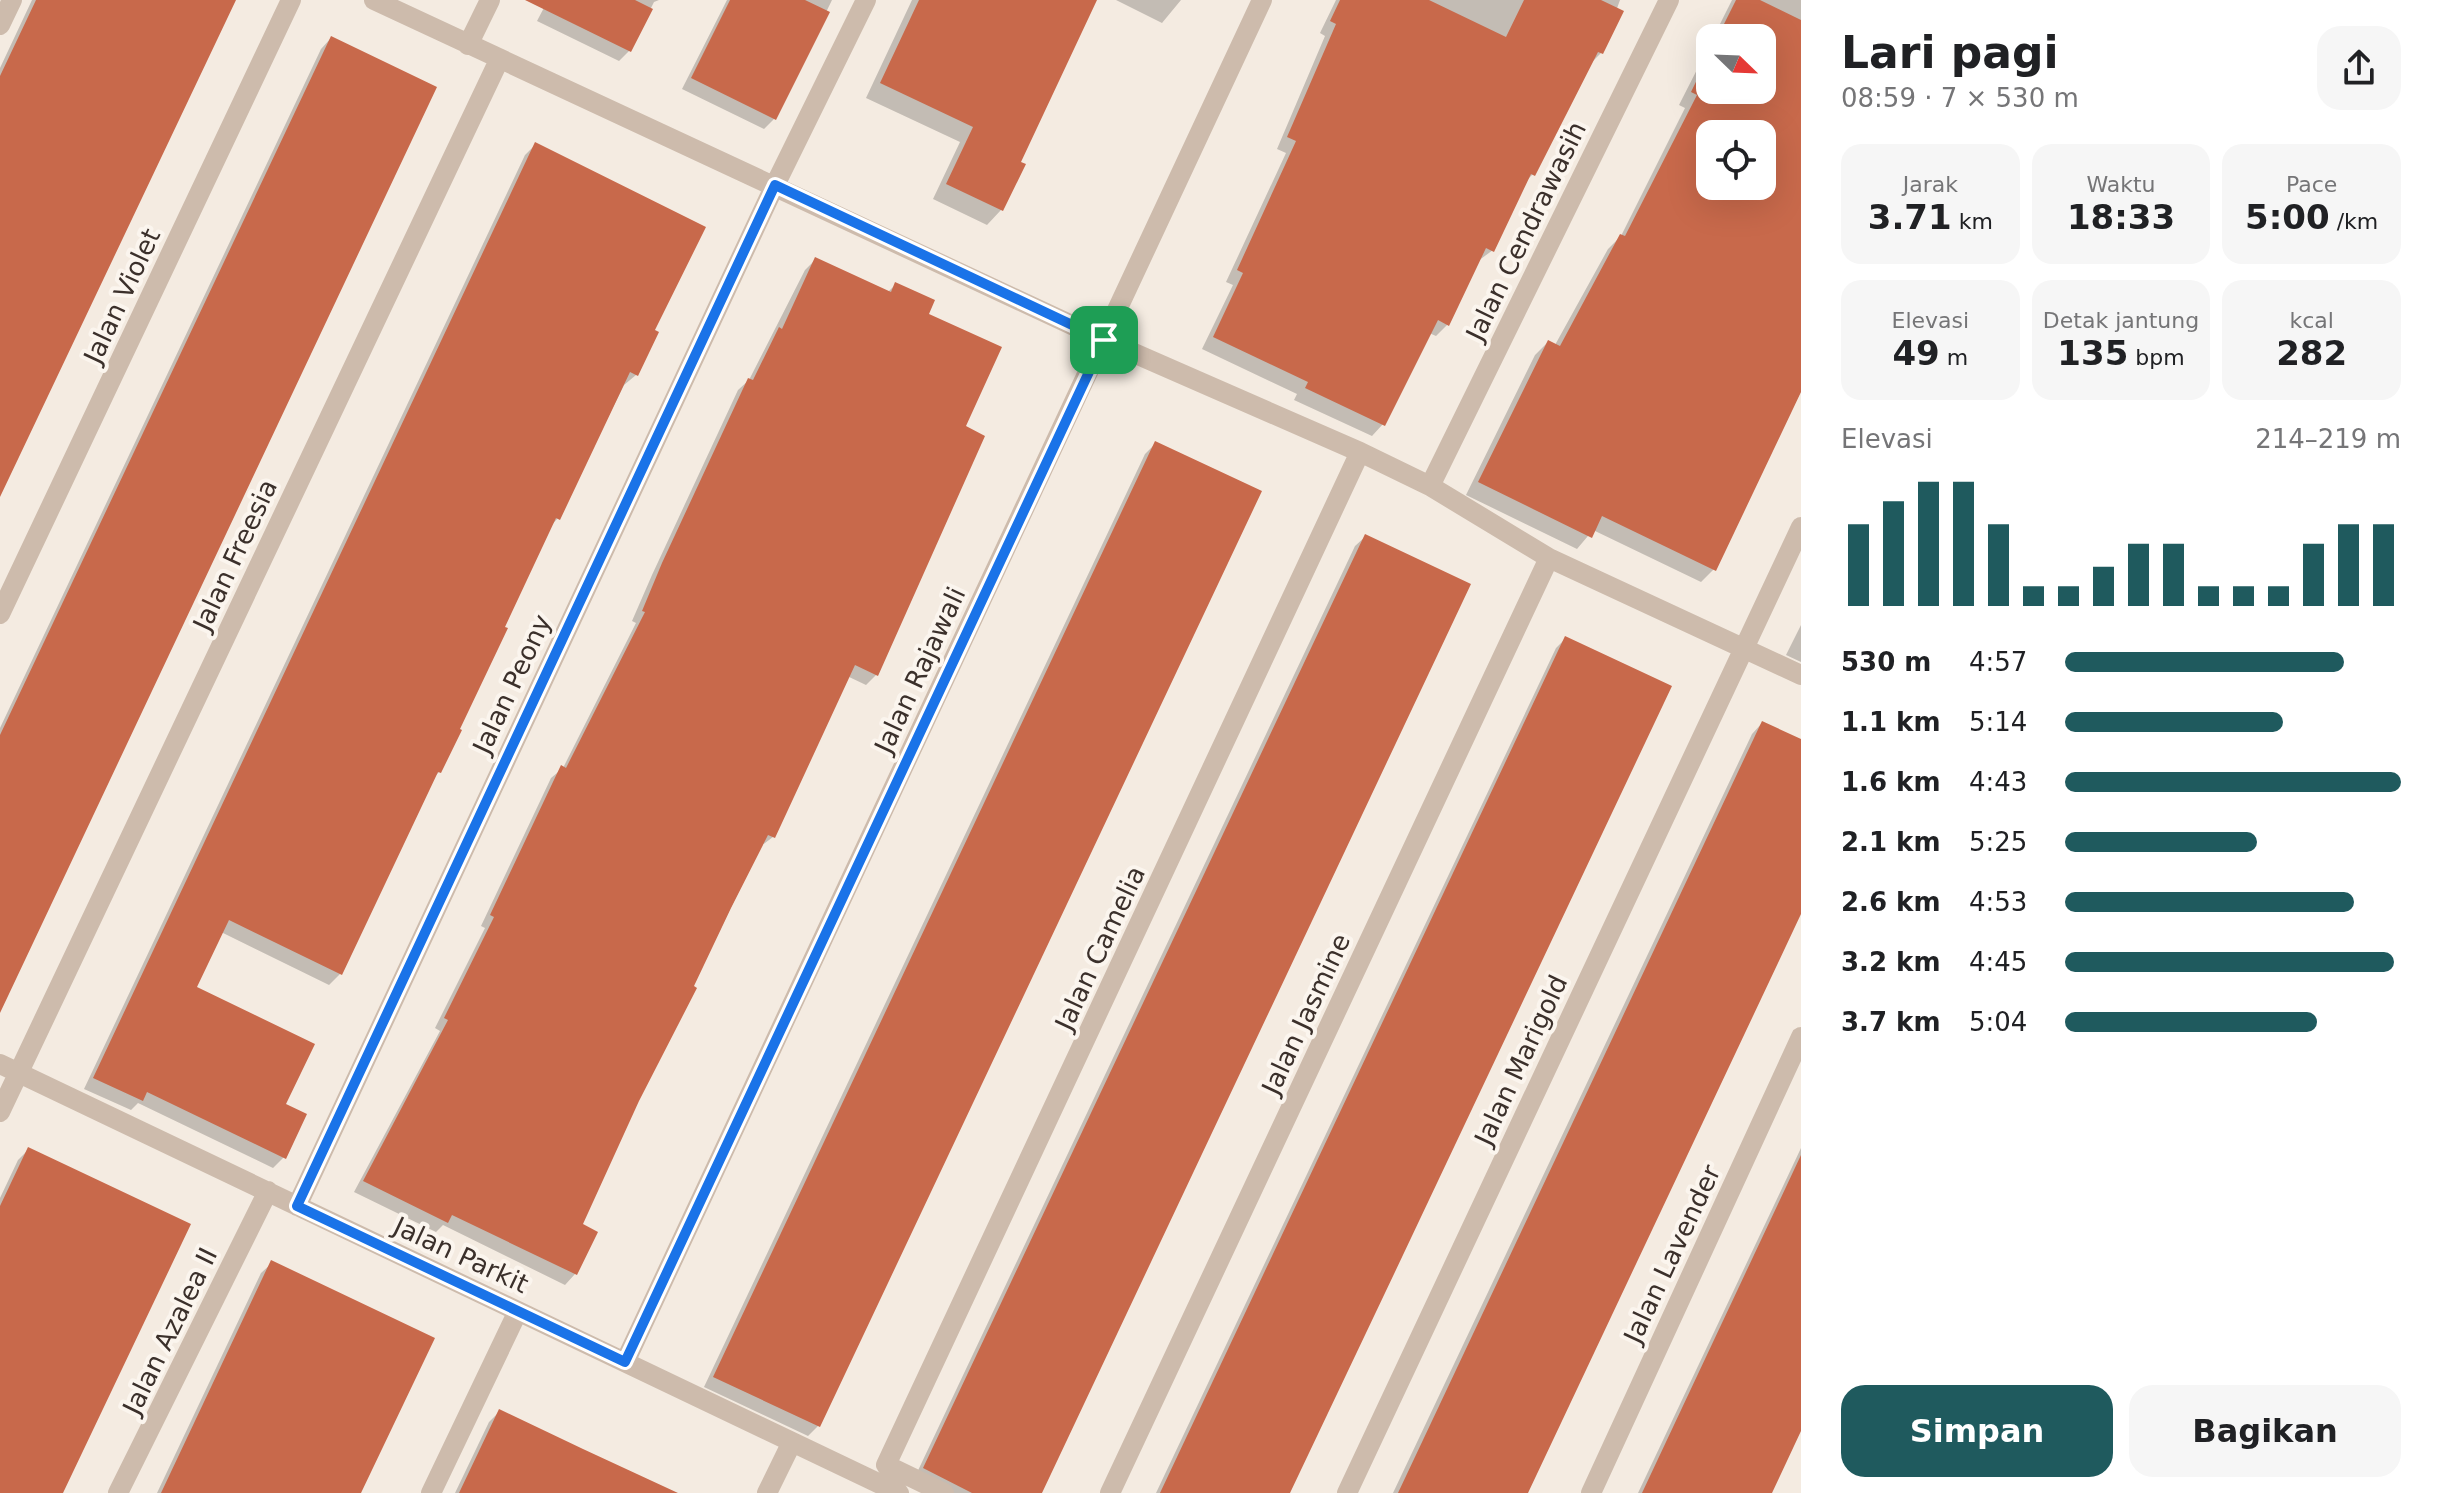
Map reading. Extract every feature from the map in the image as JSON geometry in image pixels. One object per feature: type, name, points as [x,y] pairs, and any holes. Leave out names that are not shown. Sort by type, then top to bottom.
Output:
[{"type":"street","points":[[0,25],[12,0]]},
{"type":"street","name":"Jalan Violet","points":[[0,614],[291,0]]},
{"type":"street","points":[[374,0],[1104,340],[1360,452],[1430,486],[1549,558],[1801,675]]},
{"type":"street","points":[[468,45],[490,0]]},
{"type":"street","name":"Jalan Peony","points":[[297,1206],[775,185],[866,0]]},
{"type":"street","name":"Jalan Rajawali","points":[[625,1362],[1262,0]]},
{"type":"street","name":"Jalan Cendrawasih","points":[[1430,486],[1669,0]]},
{"type":"street","name":"Jalan Freesia","points":[[0,1112],[9,1068],[499,60]]},
{"type":"street","name":"Jalan Camelia","points":[[944,1493],[886,1465],[1360,452]]},
{"type":"street","name":"Jalan Marigold","points":[[1347,1493],[1801,527]]},
{"type":"street","name":"Jalan Jasmine","points":[[1110,1493],[1549,558]]},
{"type":"street","name":"Jalan Lavender","points":[[1591,1493],[1801,1037]]},
{"type":"street","name":"Jalan Parkit","points":[[9,1068],[899,1493]]},
{"type":"street","name":"Jalan Azalea II","points":[[118,1493],[268,1191]]},
{"type":"street","points":[[431,1493],[518,1311]]},
{"type":"street","points":[[767,1493],[792,1442]]},
{"type":"building","points":[[36,0],[236,0],[0,497],[0,76]]},
{"type":"building","points":[[525,0],[635,0],[653,9],[631,52]]},
{"type":"building","points":[[730,0],[805,0],[830,12],[776,120],[691,78]]},
{"type":"building","points":[[919,0],[1097,0],[1021,162],[1026,164],[1003,211],[946,184],[973,127],[880,83]]},
{"type":"building","points":[[1340,0],[1429,0],[1506,37],[1524,0],[1601,0],[1624,11],[1603,54],[1598,52],[1535,176],[1531,174],[1494,252],[1486,248],[1449,326],[1438,320],[1385,426],[1305,388],[1308,382],[1213,337],[1243,273],[1237,270],[1296,141],[1287,137],[1336,24],[1330,21]]},
{"type":"building","points":[[1736,0],[1760,0],[1801,20],[1801,392],[1716,571],[1602,516],[1592,538],[1478,482],[1548,340],[1560,346],[1620,234],[1625,236],[1696,97],[1696,104],[1776,104],[1776,24],[1724,24]]},
{"type":"building","points":[[331,36],[437,87],[0,1013],[0,735]]},
{"type":"building","points":[[535,142],[706,227],[655,330],[659,332],[638,376],[630,372],[560,520],[556,518],[505,627],[508,628],[462,730],[441,773],[438,772],[342,975],[229,920],[197,987],[315,1044],[286,1104],[307,1114],[286,1159],[147,1092],[143,1101],[93,1078]]},
{"type":"building","points":[[815,257],[891,292],[895,282],[935,300],[929,314],[1002,347],[966,426],[985,436],[878,676],[855,665],[775,838],[768,835],[731,908],[694,986],[697,988],[639,1101],[583,1224],[598,1232],[577,1275],[452,1215],[448,1223],[363,1181],[448,1020],[444,1018],[494,917],[490,915],[561,765],[566,768],[645,612],[642,611],[662,563],[748,378],[753,380],[779,327],[782,329]]},
{"type":"building","points":[[1155,441],[1262,491],[820,1427],[713,1377]]},
{"type":"building","points":[[1365,534],[1471,584],[1042,1493],[972,1493],[923,1468]]},
{"type":"building","points":[[1565,636],[1672,686],[1290,1493],[1160,1493]]},
{"type":"building","points":[[1762,721],[1801,739],[1801,914],[1753,1016],[1528,1493],[1398,1493]]},
{"type":"building","points":[[28,1147],[191,1224],[63,1493],[0,1493],[0,1206]]},
{"type":"building","points":[[1801,1155],[1801,1431],[1772,1493],[1642,1493]]},
{"type":"building","points":[[271,1260],[435,1338],[361,1493],[161,1493]]},
{"type":"building","points":[[499,1409],[583,1449],[678,1493],[459,1493]]},
{"type":"route","points":[[775,185],[1104,340],[625,1362],[297,1206],[775,185]]}]
